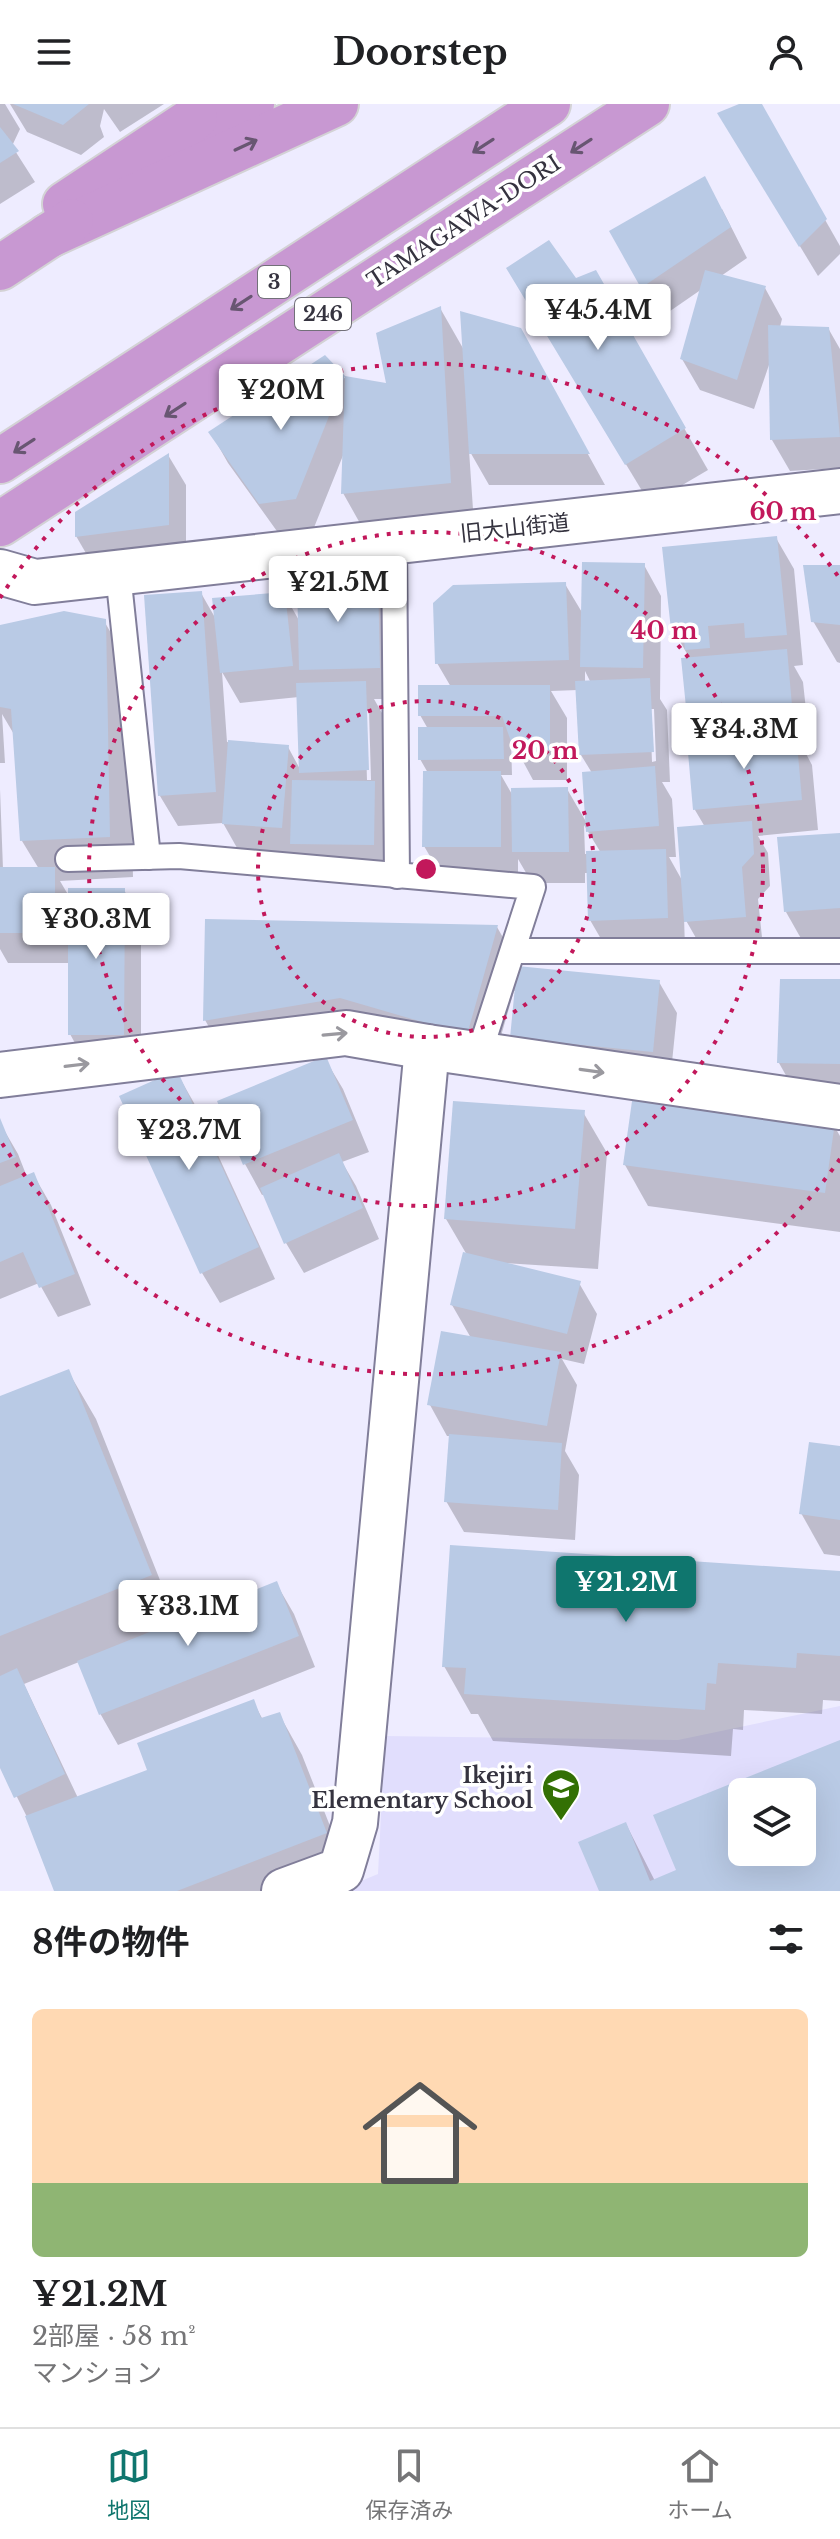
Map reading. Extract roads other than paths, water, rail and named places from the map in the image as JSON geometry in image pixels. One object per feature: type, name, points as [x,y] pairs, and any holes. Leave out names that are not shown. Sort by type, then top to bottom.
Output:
[{"type":"highway","points":[[0,247],[217,104]]},
{"type":"highway","points":[[0,268],[252,104]]},
{"type":"highway","points":[[48,236],[336,104]]},
{"type":"highway","name":"3","points":[[0,461],[548,104]]},
{"type":"highway","name":"TAMAGAWA-DORI","points":[[0,524],[647,104]]},
{"type":"street","name":"旧大山街道","points":[[0,572],[35,582],[840,491]]},
{"type":"street","points":[[0,1075],[346,1033],[840,1107]]},
{"type":"street","points":[[284,1891],[341,1870],[355,1823],[427,1047]]},
{"type":"lane","points":[[394,541],[397,876]]},
{"type":"lane","points":[[118,573],[148,857]]},
{"type":"lane","points":[[68,859],[179,856],[533,887],[479,1054]]},
{"type":"lane","points":[[513,951],[840,951]]},
{"type":"place","name":"Ikejiri Elementary School","points":[[561,1822]]}]
